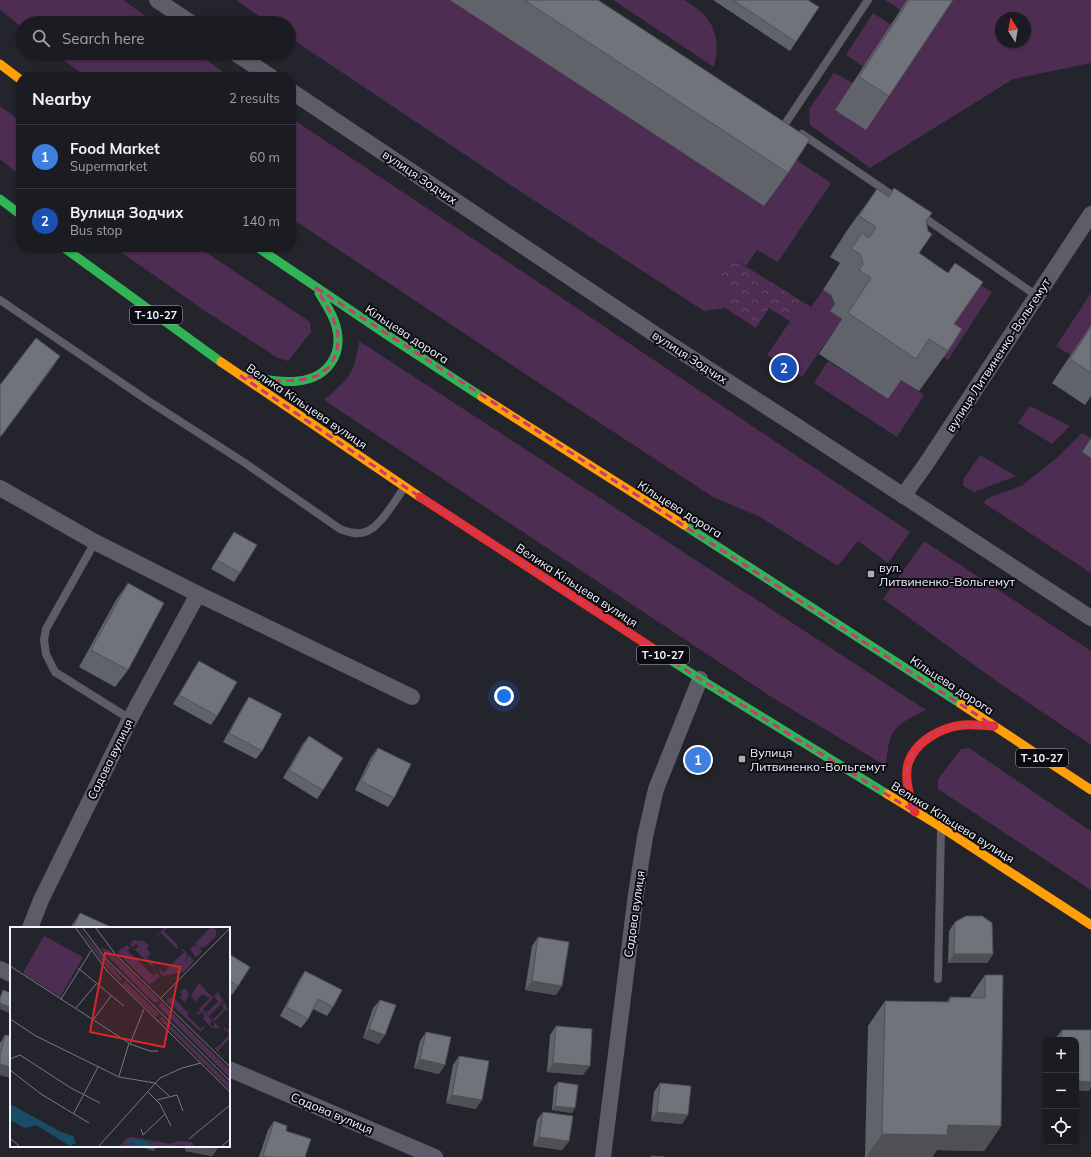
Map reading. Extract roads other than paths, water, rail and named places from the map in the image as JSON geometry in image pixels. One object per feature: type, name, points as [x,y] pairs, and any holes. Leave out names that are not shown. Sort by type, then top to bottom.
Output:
[{"type":"highway","points":[[0,64],[16,76]]},
{"type":"highway","points":[[0,199],[16,211]]},
{"type":"highway","name":"Велика Кільцева вулиця","points":[[69,252],[241,376],[404,487],[700,679],[941,828],[1091,925]]},
{"type":"highway","name":"Кільцева дорога","points":[[264,252],[316,288],[542,437],[791,594],[1091,790]]},
{"type":"highway","points":[[241,376],[278,381],[301,380],[317,376],[329,367],[337,352],[338,333],[332,315],[316,288]]},
{"type":"highway","points":[[915,812],[908,791],[906,771],[913,752],[930,735],[957,726],[994,726]]},
{"type":"street","points":[[158,0],[181,16]]},
{"type":"street","points":[[246,60],[264,72]]},
{"type":"street","name":"вулиця Зодчих","points":[[296,93],[665,341],[1091,618]]},
{"type":"street","name":"вулиця Литвиненко-Вольгемут","points":[[903,496],[930,458],[1091,214]]},
{"type":"street","points":[[0,488],[95,542],[198,594],[412,697]]},
{"type":"street","name":"Садова вулиця","points":[[30,927],[41,900],[130,719],[198,594]]},
{"type":"street","name":"Садова вулиця","points":[[603,1157],[636,894],[645,837],[656,789],[700,679]]},
{"type":"street","points":[[0,969],[10,974]]},
{"type":"street","name":"Садова вулиця","points":[[230,1069],[435,1157]]},
{"type":"lane","points":[[868,0],[788,126],[902,202]]},
{"type":"lane","points":[[915,210],[1037,296]]},
{"type":"lane","points":[[0,300],[146,400],[245,463],[340,529],[352,533],[366,532],[375,526],[404,487]]},
{"type":"lane","points":[[95,542],[46,629],[44,640],[46,654],[55,672],[130,719]]},
{"type":"lane","points":[[938,979],[941,828]]},
{"type":"place","name":"Вулиця Зодчих","points":[[784,368]]},
{"type":"place","name":"вул. Литвиненко-Вольгемут","points":[[871,574]]},
{"type":"place","name":"Вулиця Литвиненко-Вольгемут","points":[[742,759]]},
{"type":"place","name":"Food Market","points":[[698,760]]}]
